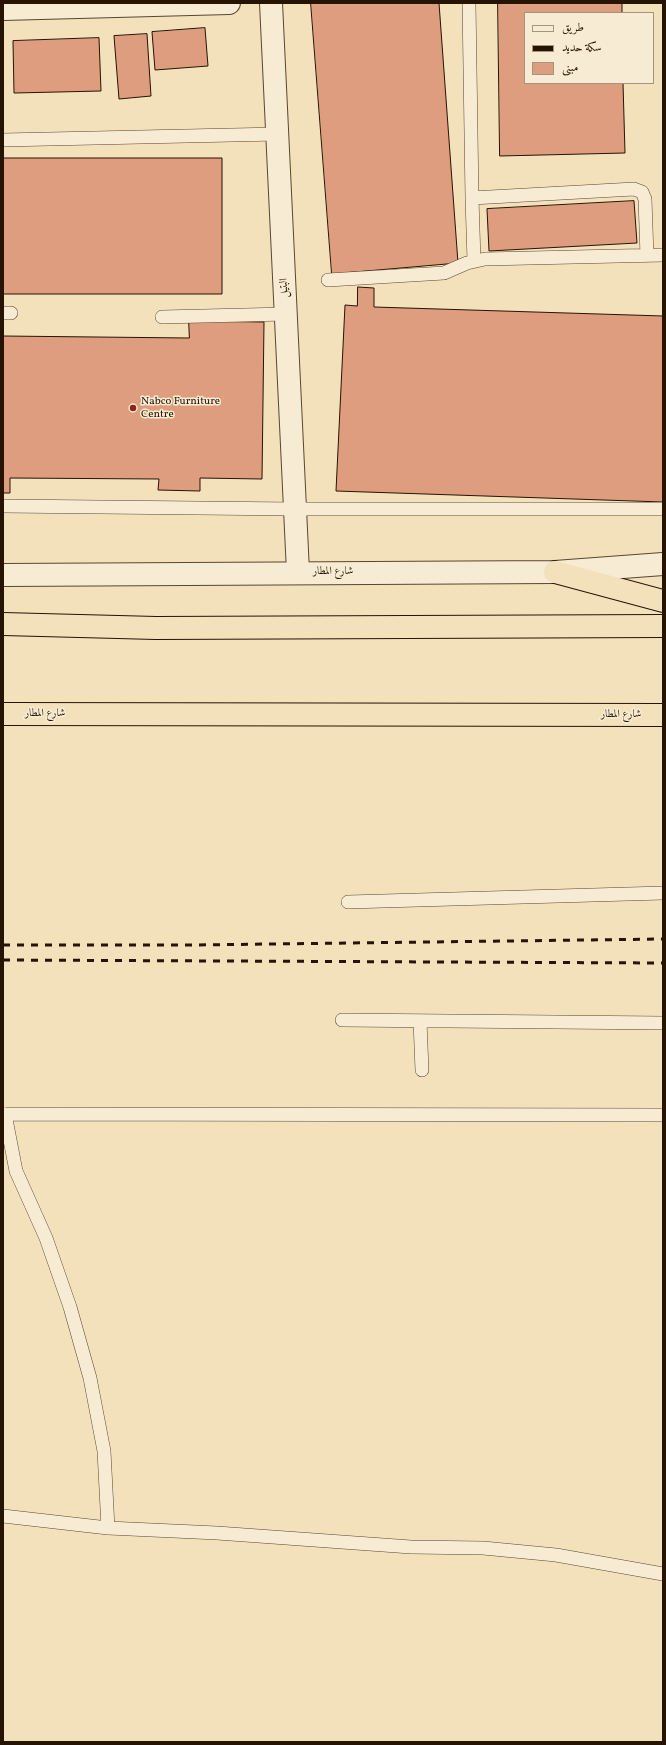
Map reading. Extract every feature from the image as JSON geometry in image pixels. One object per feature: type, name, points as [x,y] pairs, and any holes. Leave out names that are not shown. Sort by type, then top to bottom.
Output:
[{"type":"highway","points":[[555,572],[663,601]]},
{"type":"highway","points":[[3,624],[156,628],[663,626]]},
{"type":"highway","name":"شارع المطار","points":[[3,714],[663,715]]},
{"type":"street","points":[[3,9],[229,3]]},
{"type":"street","name":"البتيل","points":[[272,3],[298,572]]},
{"type":"street","name":"شارع المطار","points":[[3,575],[298,572],[555,572],[663,564]]},
{"type":"lane","points":[[469,3],[474,261]]},
{"type":"lane","points":[[3,140],[278,134]]},
{"type":"lane","points":[[472,198],[638,190],[645,199],[647,256]]},
{"type":"lane","points":[[328,280],[444,273],[474,261],[498,259],[663,255]]},
{"type":"lane","points":[[162,317],[286,314]]},
{"type":"lane","points":[[3,506],[295,509],[663,509]]},
{"type":"lane","points":[[348,902],[663,893]]},
{"type":"lane","points":[[342,1020],[663,1023]]},
{"type":"lane","points":[[420,1021],[422,1070]]},
{"type":"lane","points":[[108,1528],[104,1451],[90,1378],[68,1300],[46,1238],[16,1171],[4,1114],[663,1114]]},
{"type":"lane","points":[[3,1516],[108,1528],[217,1533],[411,1547],[483,1548],[556,1555],[663,1574]]},
{"type":"building","points":[[311,3],[439,3],[458,263],[332,274]]},
{"type":"building","points":[[498,3],[622,3],[622,12],[524,12],[524,84],[623,84],[625,153],[500,156]]},
{"type":"building","points":[[205,28],[208,66],[155,70],[152,32]]},
{"type":"building","points":[[147,34],[151,96],[119,99],[114,36]]},
{"type":"building","points":[[99,38],[101,91],[14,93],[13,41]]},
{"type":"building","points":[[3,158],[222,158],[222,294],[3,294]]},
{"type":"building","points":[[634,201],[637,243],[489,251],[487,209]]},
{"type":"building","points":[[358,287],[374,288],[374,307],[663,316],[663,502],[336,491],[345,305],[357,306]]},
{"type":"building","name":"Nabco Furniture Centre","points":[[189,321],[264,322],[262,479],[200,478],[200,491],[158,490],[159,479],[10,478],[10,493],[3,493],[3,336],[189,338]]},
{"type":"railway","points":[[3,945],[192,945],[663,939]]},
{"type":"railway","points":[[3,960],[663,963]]},
{"type":"place","name":"Nabco Furniture Centre","points":[[133,408]]}]
